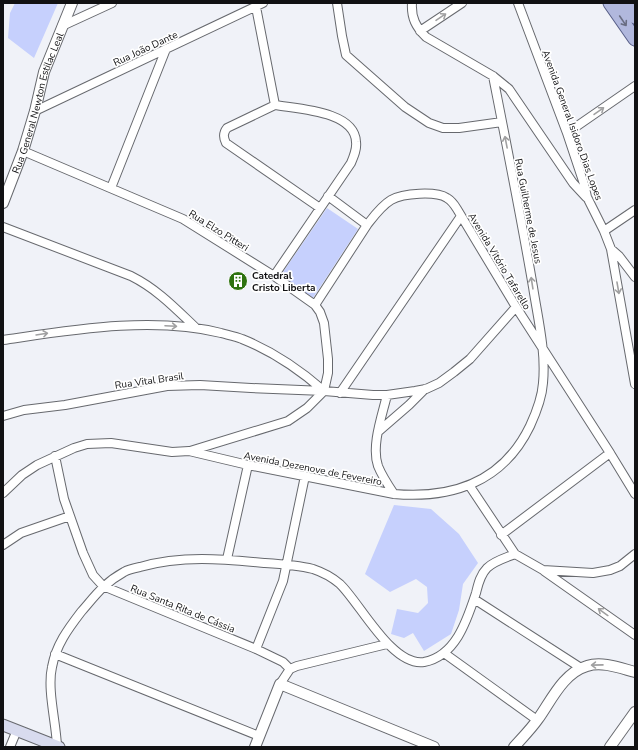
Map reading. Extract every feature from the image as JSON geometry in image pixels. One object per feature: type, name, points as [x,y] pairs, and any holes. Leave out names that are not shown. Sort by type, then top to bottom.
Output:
[{"type":"main road","points":[[610,3],[635,39]]},
{"type":"main road","points":[[625,3],[635,18]]},
{"type":"main road","points":[[3,725],[58,747]]},
{"type":"street","name":"Rua General Newton Estilac Leal","points":[[3,203],[23,151],[35,111],[44,72],[72,3]]},
{"type":"street","points":[[62,26],[112,3]]},
{"type":"street","points":[[337,3],[346,55],[405,108],[429,123],[443,128],[459,128],[502,122]]},
{"type":"street","points":[[412,3],[412,13],[420,31],[426,37],[493,76],[512,93],[573,184],[587,197]]},
{"type":"street","points":[[420,31],[462,3]]},
{"type":"street","name":"Avenida General Isidoro Dias Lopes","points":[[518,3],[567,133],[587,197],[604,231],[611,250]]},
{"type":"street","points":[[260,5],[275,105]]},
{"type":"street","name":"Rua João Dante","points":[[35,111],[260,5]]},
{"type":"street","points":[[111,188],[166,49]]},
{"type":"street","name":"Rua Guilherme de Jesus","points":[[493,76],[543,349]]},
{"type":"street","points":[[567,133],[635,86]]},
{"type":"street","points":[[274,276],[351,163],[356,149],[357,140],[345,122],[331,116],[275,105],[227,128],[224,132],[223,138],[226,143],[320,208]]},
{"type":"street","name":"Rua Elzo Pitteri","points":[[23,151],[184,219],[274,276],[315,305],[320,312],[324,324],[328,359],[328,373],[324,391]]},
{"type":"street","name":"Avenida Vitório Tafarello","points":[[315,305],[367,225],[377,212],[392,199],[407,195],[438,194],[446,197],[453,202],[516,307],[635,494]]},
{"type":"street","points":[[328,196],[367,225]]},
{"type":"street","points":[[604,231],[635,210]]},
{"type":"street","points":[[340,393],[461,216]]},
{"type":"street","points":[[3,228],[131,276],[147,284],[165,298],[195,327]]},
{"type":"street","points":[[611,250],[619,256],[635,277]]},
{"type":"street","points":[[611,250],[635,384]]},
{"type":"street","points":[[379,431],[410,405],[426,389],[439,383],[470,359],[516,307]]},
{"type":"street","points":[[3,340],[57,332],[124,326],[168,325],[195,327],[241,338],[303,372],[324,391],[308,408],[288,421],[189,451]]},
{"type":"street","name":"Avenida Dezenove de Fevereiro","points":[[3,493],[22,475],[55,456],[79,445],[111,443],[172,452],[189,451],[248,465],[394,494],[414,496],[434,494],[468,485],[498,468],[517,447],[527,431],[535,416],[540,401],[543,384],[543,349]]},
{"type":"street","name":"Rua Vital Brasil","points":[[3,416],[24,410],[167,386],[200,385],[373,395],[387,395],[426,389]]},
{"type":"street","points":[[387,395],[379,431],[376,459],[380,473],[394,494]]},
{"type":"street","points":[[501,535],[610,453]]},
{"type":"street","name":"Rua Santa Rita de Cássia","points":[[55,456],[64,499],[85,558],[93,575],[103,586],[256,649],[283,662],[290,669]]},
{"type":"street","points":[[227,559],[248,465]]},
{"type":"street","points":[[256,649],[283,581],[305,476]]},
{"type":"street","points":[[468,485],[515,554],[543,570],[635,635]]},
{"type":"street","points":[[3,545],[21,533],[70,516]]},
{"type":"street","points":[[58,747],[51,690],[51,669],[55,654],[68,628],[103,586],[125,571],[151,564],[181,559],[227,559],[312,569],[338,582],[387,644],[403,656],[413,661],[424,662],[444,653],[453,644],[462,629],[481,578],[488,567],[515,554]]},
{"type":"street","points":[[543,570],[600,573],[620,566],[635,554]]},
{"type":"street","points":[[474,599],[581,668]]},
{"type":"street","points":[[255,747],[280,684],[290,669],[387,644]]},
{"type":"street","points":[[444,653],[537,720]]},
{"type":"street","points":[[55,654],[259,736]]},
{"type":"street","points":[[514,747],[537,720],[568,678],[581,668],[587,666],[605,665],[635,672]]},
{"type":"street","points":[[280,684],[434,747]]},
{"type":"street","points":[[610,747],[632,723],[635,712]]},
{"type":"street","points":[[10,747],[17,730]]},
{"type":"shaded area","points":[[15,3],[58,3],[34,58],[8,38],[10,13]]},
{"type":"shaded area","points":[[327,208],[358,229],[313,298],[281,275]]},
{"type":"shaded area","points":[[394,505],[431,509],[459,534],[478,563],[463,584],[459,610],[451,634],[424,651],[413,633],[404,638],[391,634],[397,609],[418,613],[428,603],[427,587],[416,579],[390,592],[365,574]]},
{"type":"place","name":"Catedral Cristo Liberta","points":[[238,281]]}]
